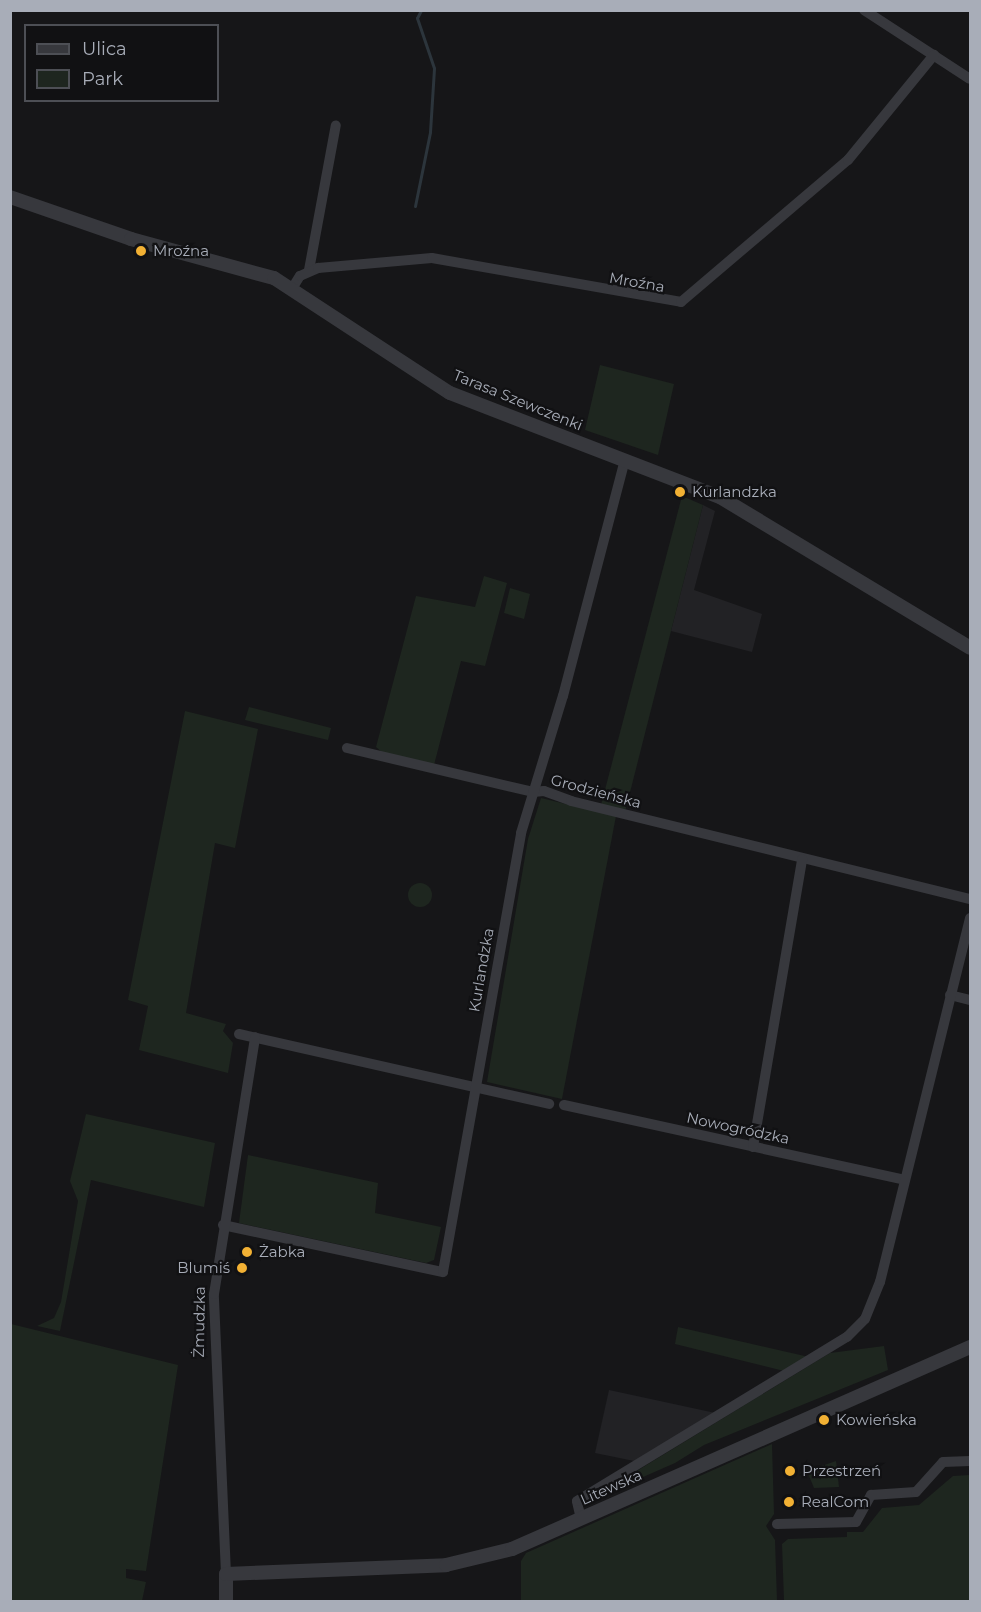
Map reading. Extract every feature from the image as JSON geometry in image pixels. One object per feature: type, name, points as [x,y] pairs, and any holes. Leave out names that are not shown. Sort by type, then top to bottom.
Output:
[{"type":"street","points":[[864,10],[970,79]]},
{"type":"street","name":"Mroźna","points":[[309,270],[432,258],[681,302],[848,160],[934,55]]},
{"type":"street","points":[[293,287],[309,270],[336,126]]},
{"type":"street","name":"Tarasa Szewczenki","points":[[10,197],[130,239],[247,267],[293,287],[450,393],[625,459],[735,505],[970,648]]},
{"type":"street","name":"Kurlandzka","points":[[222,1225],[443,1272],[521,833],[563,696],[625,459]]},
{"type":"street","name":"Grodzieńska","points":[[347,748],[533,792],[544,790],[802,859],[970,898]]},
{"type":"street","points":[[753,1147],[802,859]]},
{"type":"street","points":[[581,1519],[577,1501],[715,1420],[860,1325],[880,1282],[970,918]]},
{"type":"street","points":[[950,995],[970,1000]]},
{"type":"street","points":[[238,1034],[549,1104]]},
{"type":"street","name":"Żmudzka","points":[[226,1602],[213,1338],[222,1225],[255,1037]]},
{"type":"street","name":"Nowogródzka","points":[[564,1105],[906,1180]]},
{"type":"street","name":"Litewska","points":[[226,1574],[446,1565],[512,1549],[970,1347]]},
{"type":"street","points":[[777,1524],[856,1522],[871,1495],[916,1492],[943,1462],[970,1461]]},
{"type":"shaded area","points":[[703,505],[715,511],[694,590],[762,614],[752,652],[671,631]]},
{"type":"shaded area","points":[[609,1390],[720,1414],[639,1462],[595,1453]]},
{"type":"green space","points":[[600,365],[674,384],[658,455],[585,430]]},
{"type":"green space","points":[[682,496],[703,505],[625,812],[601,805]]},
{"type":"green space","points":[[484,576],[507,583],[485,666],[461,661],[434,765],[383,753],[376,747],[416,596],[475,607]]},
{"type":"green space","points":[[510,588],[530,594],[524,619],[504,613]]},
{"type":"green space","points":[[249,707],[331,728],[328,740],[245,720]]},
{"type":"green space","points":[[185,711],[258,729],[235,848],[215,843],[186,1013],[226,1024],[223,1031],[233,1043],[228,1073],[139,1050],[148,1006],[128,1000]]},
{"type":"green space","points":[[541,798],[616,816],[562,1099],[487,1082],[528,839]]},
{"type":"green space","points":[[420,883],[429,886],[432,895],[429,904],[420,907],[411,904],[408,895],[411,886]]},
{"type":"green space","points":[[86,1114],[215,1143],[204,1207],[91,1180],[60,1331],[37,1326],[54,1318],[61,1302],[78,1201],[70,1181]]},
{"type":"green space","points":[[248,1155],[378,1183],[375,1213],[441,1227],[434,1260],[426,1263],[239,1223]]},
{"type":"green space","points":[[11,1324],[178,1365],[146,1571],[126,1569],[126,1578],[146,1582],[142,1601],[11,1601]]},
{"type":"green space","points":[[678,1327],[809,1357],[784,1371],[675,1344]]},
{"type":"green space","points":[[884,1346],[888,1370],[704,1445],[675,1463],[586,1502],[830,1353]]},
{"type":"green space","points":[[772,1444],[774,1514],[766,1526],[775,1540],[777,1601],[521,1601],[521,1561],[526,1553]]},
{"type":"green space","points":[[836,1461],[839,1487],[814,1488],[807,1471]]},
{"type":"green space","points":[[970,1475],[970,1601],[784,1601],[782,1544],[788,1539],[847,1537],[847,1532],[863,1532],[882,1508],[919,1505],[953,1476]]},
{"type":"waterway","points":[[415,206],[430,132],[434,68],[417,18],[421,10]]},
{"type":"place","name":"Mroźna","points":[[141,251]]},
{"type":"place","name":"Kurlandzka","points":[[680,492]]},
{"type":"place","name":"Żabka","points":[[247,1252]]},
{"type":"place","name":"Blumiś","points":[[242,1268]]},
{"type":"place","name":"Kowieńska","points":[[824,1420]]},
{"type":"place","name":"Przestrzeń","points":[[790,1471]]},
{"type":"place","name":"RealCom","points":[[789,1502]]}]
